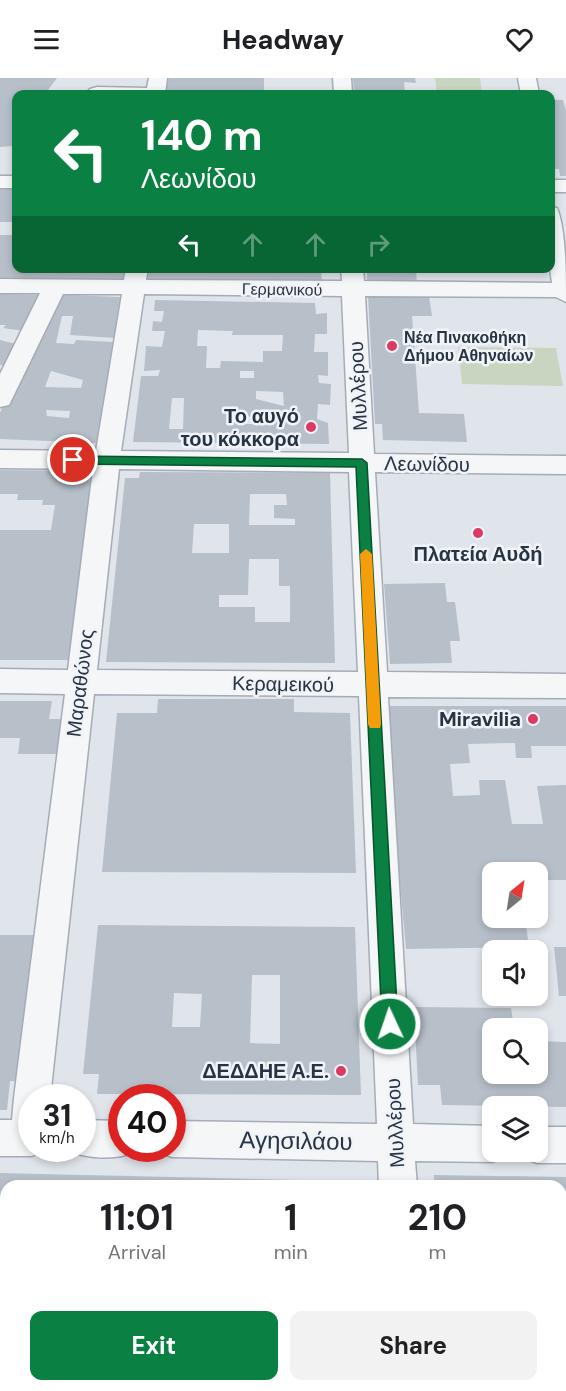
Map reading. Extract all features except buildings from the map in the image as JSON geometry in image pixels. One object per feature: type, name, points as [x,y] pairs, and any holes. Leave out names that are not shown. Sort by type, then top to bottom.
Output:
[{"type":"street","points":[[555,240],[565,293]]},
{"type":"street","name":"Γερμανικού","points":[[0,286],[56,286],[135,278],[352,279],[565,293]]},
{"type":"street","name":"Μαραθώνος","points":[[34,1084],[107,460],[135,278]]},
{"type":"street","name":"Μυλλέρου","points":[[352,279],[398,1180]]},
{"type":"street","points":[[0,399],[56,286]]},
{"type":"street","name":"Λεωνίδου","points":[[0,459],[566,465]]},
{"type":"street","name":"Κεραμεικού","points":[[0,681],[566,686]]},
{"type":"street","name":"Αγησιλάου","points":[[186,1139],[482,1144]]},
{"type":"street","points":[[548,1145],[566,1145]]},
{"type":"green space","points":[[435,78],[480,78],[482,90],[436,90]]},
{"type":"green space","points":[[458,347],[556,348],[563,386],[462,384]]},
{"type":"slow traffic","points":[[366,554],[375,724]]},
{"type":"place","name":"Νέα Πινακοθήκη Δήμου Αθηναίων","points":[[392,346]]},
{"type":"place","name":"Το αυγό του κόκκορα","points":[[311,427]]},
{"type":"place","name":"Πλατεία Αυδή","points":[[478,533]]},
{"type":"place","name":"Miravilia","points":[[533,719]]},
{"type":"place","name":"ΔΕΔΔΗΕ Α.Ε.","points":[[341,1071]]},
{"type":"route","points":[[73,460],[362,463],[390,1024]]}]
